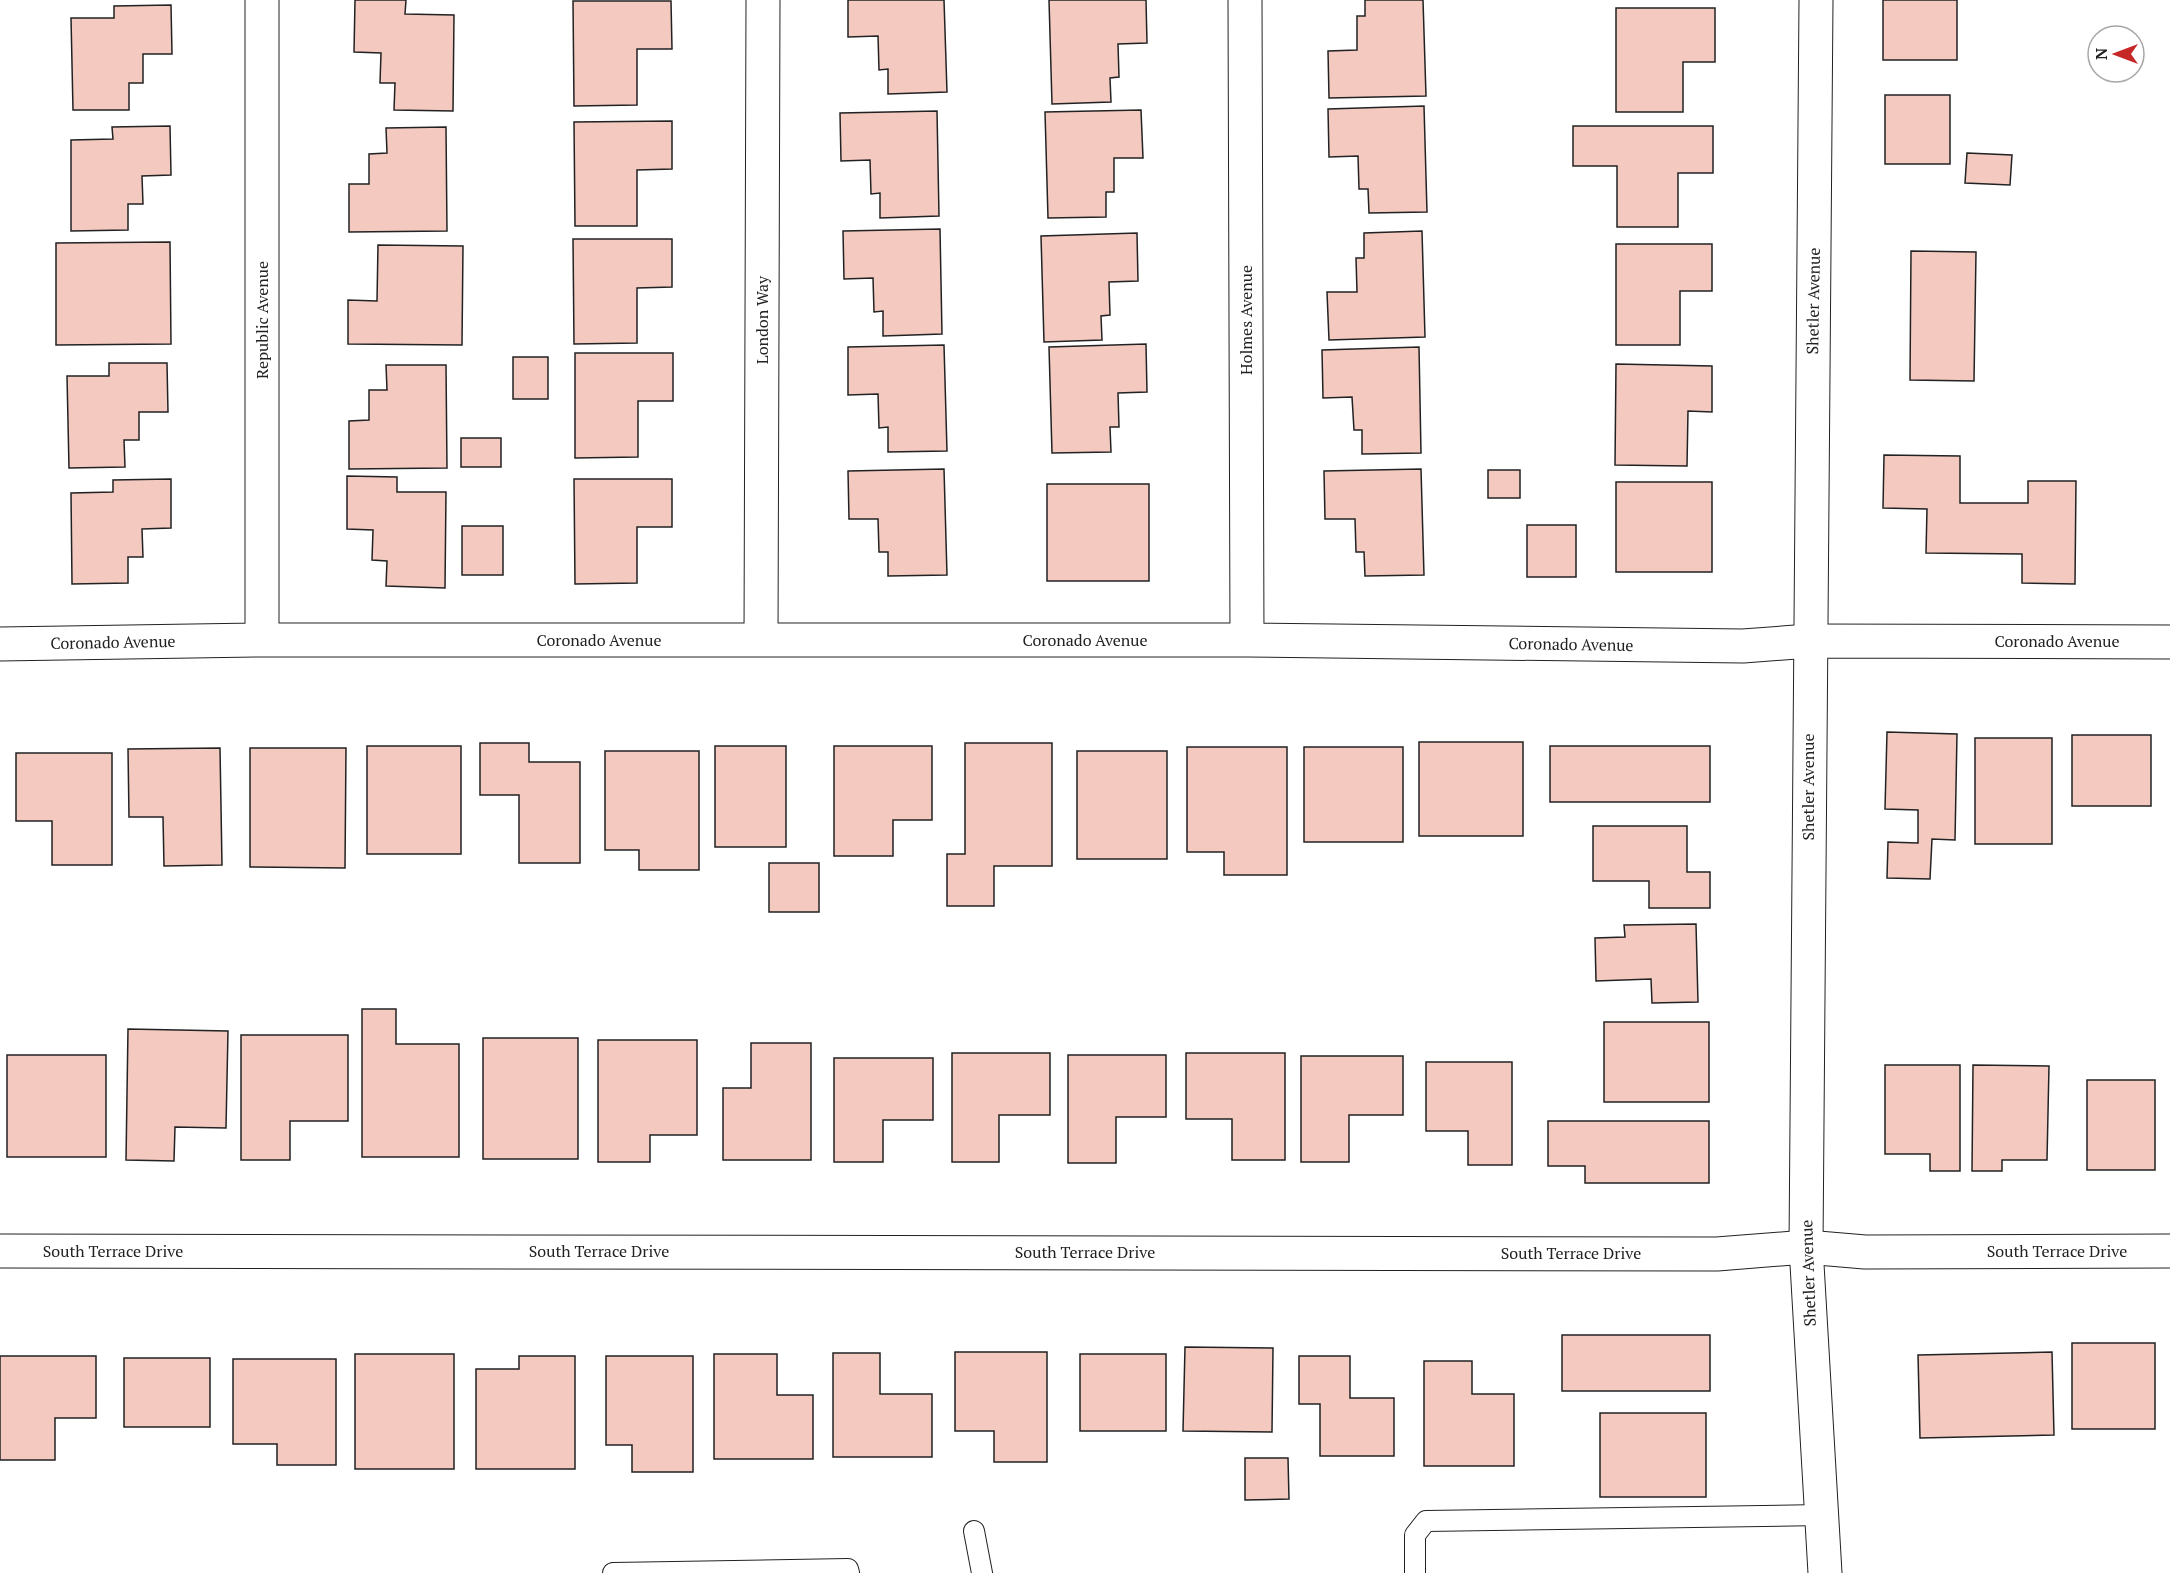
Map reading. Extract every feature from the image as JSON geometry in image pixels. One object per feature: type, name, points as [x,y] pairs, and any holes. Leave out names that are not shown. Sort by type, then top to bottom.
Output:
[{"type":"street","name":"Republic Avenue","points":[[262,0],[262,640]]},
{"type":"street","name":"London Way","points":[[761,640],[763,0]]},
{"type":"street","name":"Holmes Avenue","points":[[1245,0],[1247,640]]},
{"type":"street","name":"Shetler Avenue","points":[[1816,0],[1809,641],[1806,1247],[1825,1573]]},
{"type":"street","name":"Coronado Avenue","points":[[0,644],[262,640],[1247,640],[1743,646],[1809,641],[2170,642]]},
{"type":"street","name":"South Terrace Drive","points":[[0,1251],[1716,1254],[1806,1247],[1865,1252],[2170,1251]]},
{"type":"lane","points":[[1415,1573],[1415,1535],[1426,1521],[1822,1515]]},
{"type":"lane","points":[[974,1531],[982,1573]]},
{"type":"lane","points":[[613,1573],[848,1569],[849,1573]]},
{"type":"building","points":[[355,0],[406,0],[405,14],[454,15],[453,111],[394,110],[395,83],[380,83],[381,53],[354,52]]},
{"type":"building","points":[[848,0],[944,0],[947,92],[888,94],[888,69],[879,70],[878,36],[848,37]]},
{"type":"building","points":[[1049,0],[1146,0],[1147,43],[1118,44],[1119,77],[1110,78],[1111,102],[1052,104]]},
{"type":"building","points":[[1365,0],[1423,0],[1426,96],[1329,98],[1328,51],[1357,50],[1357,16],[1365,16]]},
{"type":"building","points":[[1883,0],[1957,0],[1957,60],[1883,60]]},
{"type":"building","points":[[573,1],[671,1],[672,49],[637,49],[637,105],[574,106]]},
{"type":"building","points":[[171,5],[172,54],[143,54],[143,83],[129,83],[129,110],[73,110],[71,18],[114,18],[114,6]]},
{"type":"building","points":[[1616,8],[1715,8],[1715,62],[1683,62],[1683,112],[1616,112]]},
{"type":"building","points":[[1885,95],[1950,95],[1950,164],[1885,164]]},
{"type":"building","points":[[1424,106],[1427,212],[1369,213],[1368,189],[1359,189],[1358,156],[1329,157],[1328,109]]},
{"type":"building","points":[[1141,110],[1143,158],[1114,158],[1114,192],[1106,192],[1106,217],[1048,218],[1045,112]]},
{"type":"building","points":[[937,111],[939,216],[880,218],[880,193],[871,194],[870,160],[841,161],[840,113]]},
{"type":"building","points":[[672,121],[672,169],[637,170],[637,226],[575,226],[574,122]]},
{"type":"building","points":[[170,126],[171,175],[142,176],[143,204],[128,204],[128,230],[71,231],[71,140],[113,139],[112,127]]},
{"type":"building","points":[[1573,126],[1713,126],[1713,173],[1678,173],[1678,227],[1617,227],[1617,166],[1573,166]]},
{"type":"building","points":[[446,127],[447,231],[349,232],[349,184],[369,184],[369,154],[387,153],[386,128]]},
{"type":"building","points":[[1967,153],[2012,155],[2010,185],[1965,183]]},
{"type":"building","points":[[940,229],[942,334],[883,336],[883,311],[874,312],[873,278],[844,279],[843,231]]},
{"type":"building","points":[[1422,231],[1425,337],[1329,340],[1327,292],[1357,292],[1356,258],[1364,258],[1364,233]]},
{"type":"building","points":[[1137,233],[1138,281],[1109,282],[1110,315],[1101,316],[1102,340],[1044,342],[1041,236]]},
{"type":"building","points":[[573,239],[672,239],[672,287],[637,288],[637,343],[574,344]]},
{"type":"building","points":[[170,242],[171,344],[56,345],[56,243]]},
{"type":"building","points":[[1616,244],[1712,244],[1712,291],[1680,291],[1680,345],[1616,345]]},
{"type":"building","points":[[378,245],[463,246],[462,345],[348,344],[348,300],[377,301]]},
{"type":"building","points":[[1911,251],[1976,252],[1974,381],[1910,380]]},
{"type":"building","points":[[1146,344],[1147,392],[1118,393],[1119,427],[1110,427],[1111,452],[1052,453],[1049,347]]},
{"type":"building","points":[[944,345],[947,451],[888,452],[888,427],[879,428],[878,394],[848,395],[848,347]]},
{"type":"building","points":[[1419,347],[1421,453],[1362,454],[1362,430],[1354,430],[1352,397],[1323,398],[1322,350]]},
{"type":"building","points":[[575,353],[673,353],[673,401],[638,401],[638,457],[575,458]]},
{"type":"building","points":[[513,357],[548,357],[548,399],[513,399]]},
{"type":"building","points":[[109,363],[167,363],[168,412],[139,412],[139,440],[124,440],[125,467],[69,468],[67,376],[109,376]]},
{"type":"building","points":[[1616,364],[1712,366],[1712,412],[1688,411],[1687,466],[1615,465]]},
{"type":"building","points":[[386,365],[446,365],[447,468],[349,469],[349,421],[369,420],[369,390],[387,390]]},
{"type":"building","points":[[461,438],[501,438],[501,467],[461,467]]},
{"type":"building","points":[[1884,455],[1960,456],[1960,503],[2028,503],[2028,481],[2076,481],[2075,584],[2022,583],[2022,554],[1926,553],[1927,509],[1883,508]]},
{"type":"building","points":[[944,469],[947,575],[888,576],[888,552],[879,552],[878,519],[849,519],[848,471]]},
{"type":"building","points":[[1421,469],[1424,575],[1365,576],[1364,552],[1356,552],[1355,519],[1325,519],[1324,471]]},
{"type":"building","points":[[1488,470],[1520,470],[1520,498],[1488,498]]},
{"type":"building","points":[[347,476],[397,477],[397,492],[446,492],[445,588],[386,586],[387,561],[372,560],[373,530],[347,529]]},
{"type":"building","points":[[171,479],[171,528],[142,529],[143,557],[128,557],[128,583],[72,584],[71,493],[113,492],[113,480]]},
{"type":"building","points":[[574,479],[672,479],[672,527],[637,527],[637,583],[575,584]]},
{"type":"building","points":[[1616,482],[1712,482],[1712,572],[1616,572]]},
{"type":"building","points":[[1047,484],[1149,484],[1149,581],[1047,581]]},
{"type":"building","points":[[1527,525],[1576,525],[1576,577],[1527,577]]},
{"type":"building","points":[[462,526],[503,526],[503,575],[462,575]]},
{"type":"building","points":[[1887,732],[1957,734],[1955,840],[1932,839],[1930,879],[1887,878],[1888,842],[1918,843],[1918,810],[1885,809]]},
{"type":"building","points":[[2072,735],[2151,735],[2151,806],[2072,806]]},
{"type":"building","points":[[1975,738],[2052,738],[2052,844],[1975,844]]},
{"type":"building","points":[[1419,742],[1523,742],[1523,836],[1419,836]]},
{"type":"building","points":[[480,743],[529,743],[529,762],[580,762],[580,863],[519,863],[519,795],[480,795]]},
{"type":"building","points":[[965,743],[1052,743],[1052,866],[994,866],[994,906],[947,906],[947,854],[965,854]]},
{"type":"building","points":[[367,746],[461,746],[461,854],[367,854]]},
{"type":"building","points":[[715,746],[786,746],[786,847],[715,847]]},
{"type":"building","points":[[834,746],[932,746],[932,820],[893,820],[893,856],[834,856]]},
{"type":"building","points":[[1550,746],[1710,746],[1710,802],[1550,802]]},
{"type":"building","points":[[1187,747],[1287,747],[1287,875],[1224,875],[1224,852],[1187,852]]},
{"type":"building","points":[[1304,747],[1403,747],[1403,842],[1304,842]]},
{"type":"building","points":[[220,748],[222,865],[164,866],[163,817],[129,817],[128,749]]},
{"type":"building","points":[[250,748],[346,748],[345,868],[250,867]]},
{"type":"building","points":[[605,751],[699,751],[699,870],[639,870],[639,850],[605,850]]},
{"type":"building","points":[[1077,751],[1167,751],[1167,859],[1077,859]]},
{"type":"building","points":[[16,753],[112,753],[112,865],[52,865],[52,821],[16,821]]},
{"type":"building","points":[[1593,826],[1687,826],[1687,872],[1710,872],[1710,908],[1649,908],[1649,881],[1593,881]]},
{"type":"building","points":[[769,863],[819,863],[819,912],[769,912]]},
{"type":"building","points":[[1696,924],[1698,1002],[1652,1003],[1651,979],[1596,981],[1595,938],[1625,937],[1624,925]]},
{"type":"building","points":[[362,1009],[396,1009],[396,1044],[459,1044],[459,1157],[362,1157]]},
{"type":"building","points":[[1604,1022],[1709,1022],[1709,1102],[1604,1102]]},
{"type":"building","points":[[128,1029],[228,1031],[226,1128],[175,1127],[174,1161],[126,1160]]},
{"type":"building","points":[[241,1035],[348,1035],[348,1121],[290,1121],[290,1160],[241,1160]]},
{"type":"building","points":[[483,1038],[578,1038],[578,1159],[483,1159]]},
{"type":"building","points":[[598,1040],[697,1040],[697,1135],[650,1135],[650,1162],[598,1162]]},
{"type":"building","points":[[751,1043],[811,1043],[811,1160],[723,1160],[723,1088],[751,1088]]},
{"type":"building","points":[[952,1053],[1050,1053],[1050,1115],[999,1115],[999,1162],[952,1162]]},
{"type":"building","points":[[1186,1053],[1285,1053],[1285,1160],[1232,1160],[1232,1119],[1186,1119]]},
{"type":"building","points":[[7,1055],[106,1055],[106,1157],[7,1157]]},
{"type":"building","points":[[1068,1055],[1166,1055],[1166,1117],[1116,1117],[1116,1163],[1068,1163]]},
{"type":"building","points":[[1301,1056],[1403,1056],[1403,1115],[1349,1115],[1349,1162],[1301,1162]]},
{"type":"building","points":[[834,1058],[933,1058],[933,1120],[883,1120],[883,1162],[834,1162]]},
{"type":"building","points":[[1426,1062],[1512,1062],[1512,1165],[1468,1165],[1468,1131],[1426,1131]]},
{"type":"building","points":[[1885,1065],[1960,1065],[1960,1171],[1930,1171],[1930,1154],[1885,1154]]},
{"type":"building","points":[[1973,1065],[2049,1066],[2047,1160],[2002,1160],[2002,1171],[1972,1171]]},
{"type":"building","points":[[2087,1080],[2155,1080],[2155,1170],[2087,1170]]},
{"type":"building","points":[[1548,1121],[1709,1121],[1709,1183],[1585,1183],[1585,1166],[1548,1166]]},
{"type":"building","points":[[1562,1335],[1710,1335],[1710,1391],[1562,1391]]},
{"type":"building","points":[[2072,1343],[2155,1343],[2155,1429],[2072,1429]]},
{"type":"building","points":[[1185,1347],[1273,1348],[1272,1432],[1183,1431]]},
{"type":"building","points":[[955,1352],[1047,1352],[1047,1462],[994,1462],[994,1431],[955,1431]]},
{"type":"building","points":[[2052,1352],[2054,1435],[1920,1438],[1918,1355]]},
{"type":"building","points":[[833,1353],[880,1353],[880,1394],[932,1394],[932,1457],[833,1457]]},
{"type":"building","points":[[355,1354],[454,1354],[454,1469],[355,1469]]},
{"type":"building","points":[[714,1354],[777,1354],[777,1395],[813,1395],[813,1459],[714,1459]]},
{"type":"building","points":[[1080,1354],[1166,1354],[1166,1431],[1080,1431]]},
{"type":"building","points":[[0,1356],[96,1356],[96,1418],[55,1418],[55,1460],[0,1460]]},
{"type":"building","points":[[519,1356],[575,1356],[575,1469],[476,1469],[476,1369],[519,1369]]},
{"type":"building","points":[[606,1356],[693,1356],[693,1472],[632,1472],[632,1445],[606,1445]]},
{"type":"building","points":[[1299,1356],[1350,1356],[1350,1398],[1394,1398],[1394,1456],[1320,1456],[1320,1404],[1299,1404]]},
{"type":"building","points":[[124,1358],[210,1358],[210,1427],[124,1427]]},
{"type":"building","points":[[233,1359],[336,1359],[336,1465],[277,1465],[277,1444],[233,1444]]},
{"type":"building","points":[[1424,1361],[1472,1361],[1472,1394],[1514,1394],[1514,1466],[1424,1466]]},
{"type":"building","points":[[1600,1413],[1706,1413],[1706,1497],[1600,1497]]},
{"type":"building","points":[[1245,1458],[1288,1458],[1289,1499],[1245,1500]]}]
